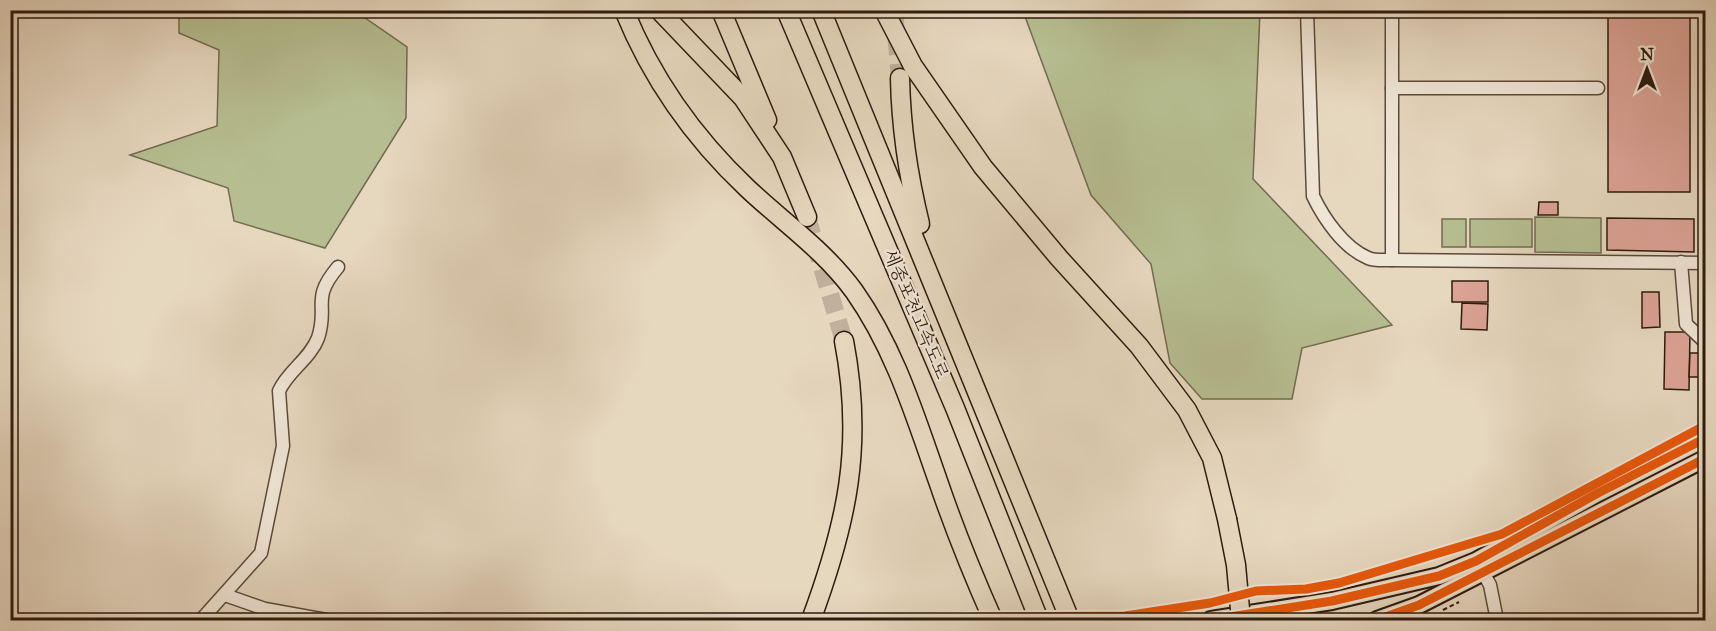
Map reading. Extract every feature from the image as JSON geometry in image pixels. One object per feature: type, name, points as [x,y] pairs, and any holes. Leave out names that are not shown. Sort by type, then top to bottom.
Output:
[{"type":"highway","points":[[624,10],[653,73],[677,110],[746,187],[813,243],[837,268],[875,324],[899,371],[944,500],[993,621]]},
{"type":"highway","points":[[659,10],[743,98],[782,157]]},
{"type":"highway","points":[[722,10],[807,218]]},
{"type":"highway","name":"세종포천고속도로","points":[[786,10],[955,408],[1039,621]]},
{"type":"highway","name":"세종포천고속도로","points":[[821,10],[935,284],[1070,621]]},
{"type":"highway","points":[[884,10],[913,66],[983,167],[1059,258],[1139,345],[1186,411],[1212,458],[1236,565],[1241,621]]},
{"type":"highway","points":[[900,78],[901,129],[908,178],[935,284]]},
{"type":"highway","points":[[811,621],[834,557],[849,486],[853,427],[850,374],[844,341]]},
{"type":"main road","points":[[1377,621],[1419,605],[1598,493],[1706,438]]},
{"type":"main road","points":[[1211,621],[1332,602],[1479,566],[1706,458]]},
{"type":"lane","points":[[1307,10],[1313,196],[1325,216],[1353,250],[1371,259],[1392,260],[1706,263]]},
{"type":"lane","points":[[1392,10],[1392,260]]},
{"type":"lane","points":[[1392,88],[1598,88]]},
{"type":"lane","points":[[1681,262],[1686,324],[1706,343]]},
{"type":"lane","points":[[201,621],[261,553],[283,446],[279,391],[314,345],[320,326],[321,293],[324,284],[338,267]]},
{"type":"lane","points":[[1479,566],[1490,585],[1497,621]]},
{"type":"lane","points":[[225,595],[265,609],[326,621]]},
{"type":"lane","points":[[442,621],[451,621]]},
{"type":"green space","points":[[179,11],[355,11],[407,47],[406,118],[325,248],[234,221],[228,188],[130,155],[217,126],[219,50],[179,33]]},
{"type":"green space","points":[[1023,11],[1260,11],[1253,179],[1392,325],[1302,348],[1292,399],[1202,399],[1170,363],[1151,264],[1091,195]]},
{"type":"green space","points":[[1535,217],[1601,218],[1601,253],[1535,252]]},
{"type":"green space","points":[[1442,219],[1466,219],[1466,247],[1442,247]]},
{"type":"green space","points":[[1470,219],[1532,219],[1532,247],[1470,247]]},
{"type":"building","points":[[1608,10],[1690,10],[1690,192],[1608,192]]},
{"type":"building","points":[[1539,202],[1558,202],[1558,215],[1538,215]]},
{"type":"building","points":[[1607,218],[1694,219],[1694,252],[1607,250]]},
{"type":"building","points":[[1452,281],[1488,281],[1488,302],[1452,302]]},
{"type":"building","points":[[1642,292],[1659,292],[1660,327],[1642,328]]},
{"type":"building","points":[[1462,303],[1488,304],[1487,330],[1461,329]]},
{"type":"building","points":[[1665,332],[1690,332],[1689,390],[1664,389]]},
{"type":"building","points":[[1690,353],[1706,353],[1706,377],[1689,377]]},
{"type":"tunnel","points":[[894,10],[900,78]]},
{"type":"tunnel","points":[[807,217],[844,341]]},
{"type":"cycle path","points":[[929,620],[976,617],[1125,616],[1210,603],[1256,591],[1306,589],[1339,583],[1502,534],[1706,425]]},
{"type":"cycle path","points":[[1211,620],[1332,601],[1439,576],[1476,561],[1598,493],[1706,438]]},
{"type":"cycle path","points":[[1377,620],[1419,605],[1706,458]]}]
